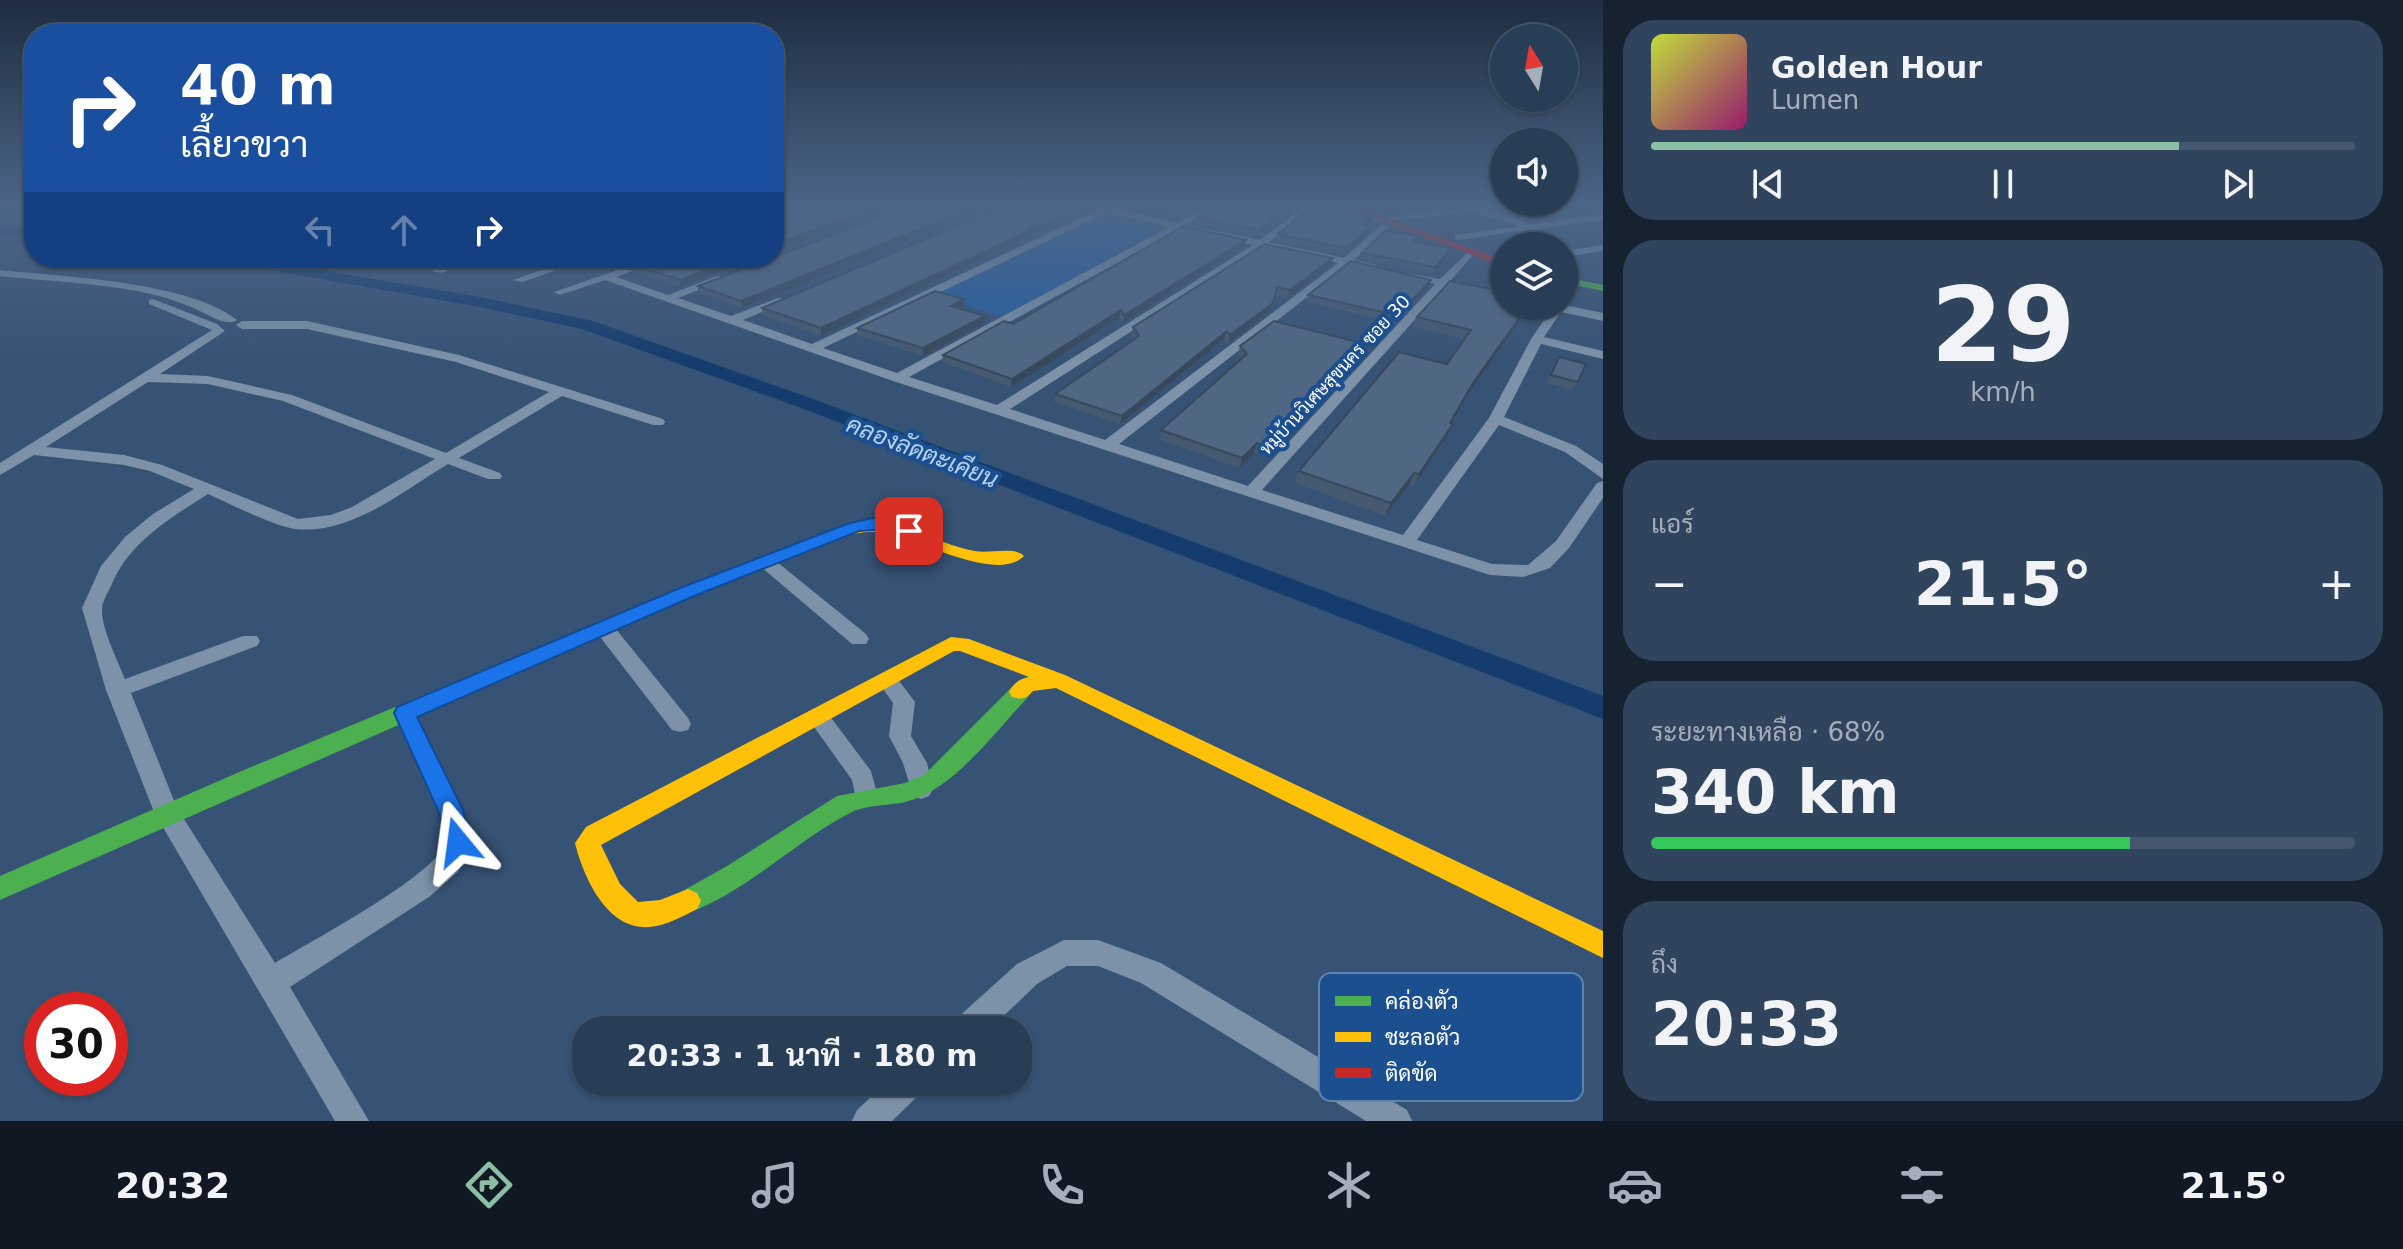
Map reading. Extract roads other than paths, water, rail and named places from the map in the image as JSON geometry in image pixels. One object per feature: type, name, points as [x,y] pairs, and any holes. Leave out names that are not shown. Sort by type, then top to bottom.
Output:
[{"type":"street","points":[[813,348],[1005,257]]},
{"type":"street","points":[[898,378],[1123,257]]},
{"type":"street","points":[[999,410],[1239,257]]},
{"type":"street","points":[[1330,257],[1389,270]]},
{"type":"street","points":[[1107,446],[1349,257]]},
{"type":"street","name":"หมู่บ้านวิเศษสุขนคร ซอย 30","points":[[1251,492],[1466,257]]},
{"type":"street","points":[[437,271],[446,268]]},
{"type":"street","points":[[518,280],[555,268]]},
{"type":"street","points":[[560,292],[633,268]]},
{"type":"street","points":[[0,273],[158,292],[237,323]]},
{"type":"street","points":[[1403,274],[1490,293]]},
{"type":"street","points":[[669,298],[727,276]]},
{"type":"street","points":[[606,277],[898,378],[1490,569],[1516,573],[1537,568],[1554,555],[1603,486]]},
{"type":"street","points":[[0,281],[140,298],[216,329]]},
{"type":"street","points":[[1578,283],[1603,288]]},
{"type":"street","points":[[140,298],[158,292]]},
{"type":"street","points":[[733,320],[791,296]]},
{"type":"street","points":[[186,315],[207,310]]},
{"type":"street","points":[[1578,312],[1603,317]]},
{"type":"street","points":[[1406,543],[1496,419],[1547,320]]},
{"type":"street","points":[[0,470],[216,329],[237,323],[307,325],[459,359],[658,422]]},
{"type":"street","points":[[1537,339],[1603,355]]},
{"type":"street","points":[[145,378],[208,380],[287,398],[494,476]]},
{"type":"street","points":[[30,450],[124,460],[156,468],[296,524],[311,524],[358,511],[561,391]]},
{"type":"street","points":[[1496,419],[1582,455],[1596,464],[1603,474]]},
{"type":"street","points":[[207,488],[159,518],[131,541],[110,566],[92,608],[117,690],[166,812],[353,1121]]},
{"type":"street","points":[[0,888],[166,812],[604,628],[872,523],[890,524],[979,559],[1015,556]]},
{"type":"street","points":[[766,562],[859,639]]},
{"type":"street","points":[[604,628],[680,724]]},
{"type":"street","points":[[117,690],[250,641]]},
{"type":"street","points":[[1058,680],[1026,685],[932,782],[921,789],[888,797],[846,801],[686,902],[657,914],[639,916],[619,904],[588,848],[591,838],[949,645],[958,643],[1058,680],[1603,945]]},
{"type":"street","points":[[887,679],[904,702],[900,736],[917,767],[921,789]]},
{"type":"street","points":[[271,982],[420,889],[449,864],[458,842],[450,810],[405,713]]},
{"type":"street","points":[[818,717],[863,778],[866,797]]},
{"type":"street","points":[[982,1016],[1027,974],[1064,953],[1098,953],[1151,973],[1319,1074]]},
{"type":"street","points":[[868,1121],[895,1096]]},
{"type":"street","points":[[1363,1101],[1396,1121]]},
{"type":"waterway","name":"คลองลัดตะเคียน","points":[[282,268],[480,302],[587,325],[806,403],[1603,708]]}]
